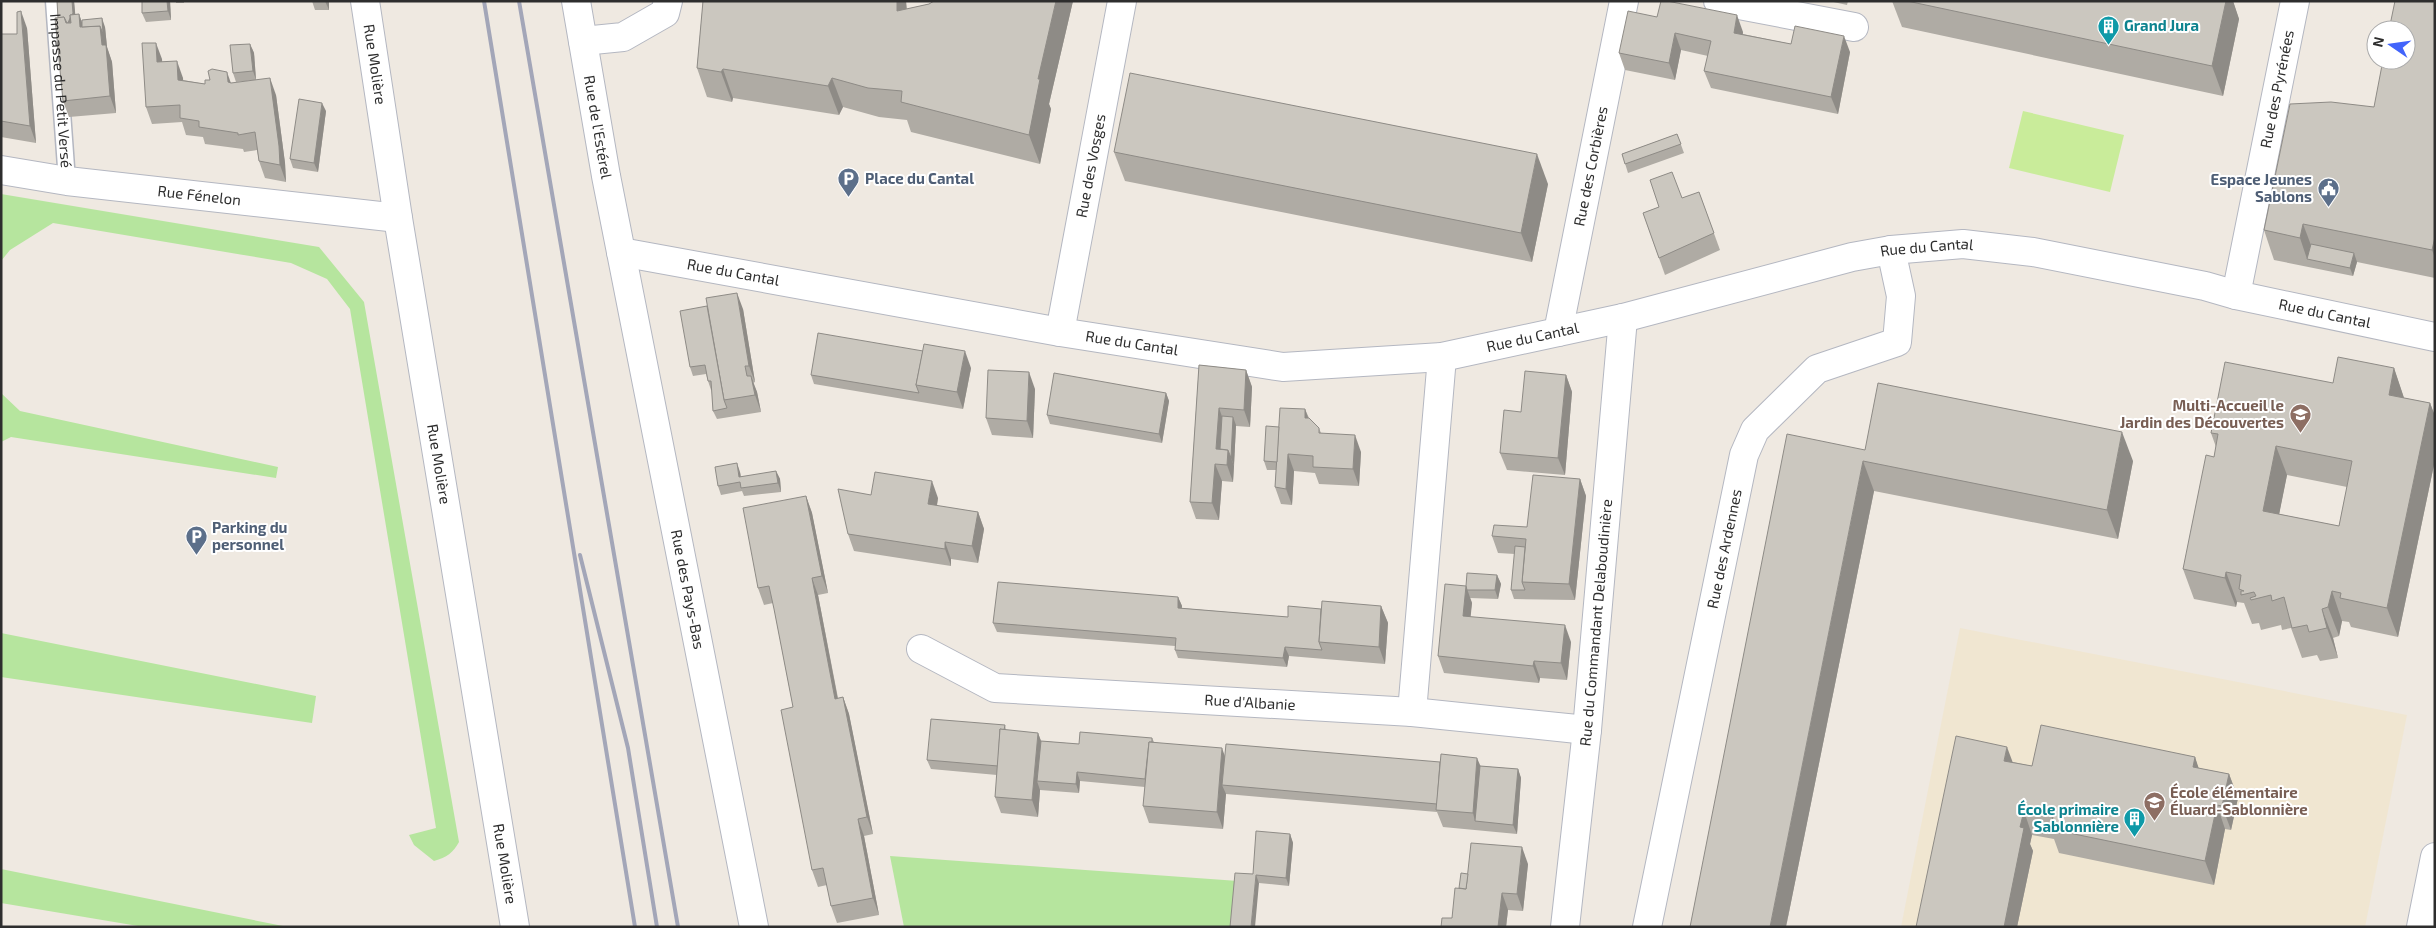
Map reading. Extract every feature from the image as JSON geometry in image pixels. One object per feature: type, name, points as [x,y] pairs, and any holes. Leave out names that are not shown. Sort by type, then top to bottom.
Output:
[{"type":"street","name":"Rue Molière","points":[[365,1],[398,218],[515,927]]},
{"type":"street","name":"Rue de l'Estérel","points":[[576,1],[621,252]]},
{"type":"street","points":[[583,41],[622,37],[665,13],[668,1]]},
{"type":"street","name":"Rue des Vosges","points":[[1060,332],[1122,1]]},
{"type":"street","name":"Rue des Corbières","points":[[1558,332],[1624,1]]},
{"type":"street","points":[[1718,1],[1854,27]]},
{"type":"street","name":"Rue des Pyrénées","points":[[2236,295],[2295,1]]},
{"type":"street","name":"Rue Fénelon","points":[[1,170],[67,181],[398,218]]},
{"type":"street","name":"Rue du Cantal","points":[[621,252],[1060,332],[1284,367],[1442,357],[1622,318],[1852,257],[1891,250],[1963,244],[2033,252],[2204,286],[2236,295],[2435,337]]},
{"type":"street","name":"Rue des Ardennes","points":[[1647,927],[1744,455],[1755,430],[1817,369],[1897,342],[1901,296],[1891,250]]},
{"type":"street","name":"Rue des Pays-Bas","points":[[621,252],[754,927]]},
{"type":"street","name":"Rue du Commandant Delaboudinière","points":[[1565,927],[1587,730],[1622,318]]},
{"type":"street","points":[[1412,712],[1442,357]]},
{"type":"street","name":"Rue d'Albanie","points":[[921,649],[995,688],[1412,712],[1587,730]]},
{"type":"street","points":[[2421,927],[2435,857]]},
{"type":"lane","name":"Impasse du Petit Versé","points":[[54,1],[67,181]]},
{"type":"shaded area","name":"École élémentaire Éluard-Sablonnière","points":[[1960,628],[2407,715],[2365,927],[1901,927]]},
{"type":"green space","points":[[2023,111],[2124,135],[2110,192],[2009,168]]},
{"type":"green space","points":[[1,194],[319,247],[364,302],[459,842],[449,854],[434,861],[414,845],[409,835],[436,828],[350,309],[327,279],[291,263],[53,223],[10,250],[1,261]]},
{"type":"green space","points":[[1,393],[20,411],[278,467],[276,478],[11,437],[1,442]]},
{"type":"green space","points":[[1,633],[316,696],[312,723],[1,677]]},
{"type":"green space","points":[[890,856],[1238,881],[1234,927],[904,927]]},
{"type":"green space","points":[[1,869],[288,927],[144,927],[1,903]]},
{"type":"building","points":[[57,1],[72,1],[73,13],[70,15],[68,23],[64,17],[58,18]]},
{"type":"building","points":[[142,1],[167,1],[168,11],[142,13]]},
{"type":"building","points":[[703,1],[897,1],[897,11],[929,4],[934,1],[1056,1],[1038,79],[1040,79],[1029,135],[901,102],[902,91],[868,88],[832,78],[828,86],[723,69],[721,72],[697,68]]},
{"type":"building","points":[[1661,1],[1737,15],[1734,33],[1791,44],[1795,26],[1844,36],[1831,97],[1704,71],[1711,41],[1675,33],[1669,63],[1619,53],[1628,11],[1657,17]]},
{"type":"building","points":[[1907,1],[2226,1],[2212,66]]},
{"type":"building","points":[[2395,1],[2435,1],[2435,237],[2432,250],[2303,224],[2300,238],[2264,230],[2290,104],[2331,102],[2374,107],[2381,70],[2416,70],[2416,20],[2391,20]]},
{"type":"building","points":[[21,11],[30,126],[1,121],[1,34],[17,34],[17,12]]},
{"type":"building","points":[[79,14],[80,27],[100,26],[102,45],[106,45],[110,96],[63,101],[55,18],[64,17],[66,23],[71,23],[70,15]]},
{"type":"building","points":[[102,18],[103,34],[100,26],[82,27],[82,20]]},
{"type":"building","points":[[142,43],[156,43],[157,62],[177,61],[178,80],[205,84],[205,80],[210,80],[208,71],[212,69],[227,72],[228,82],[231,83],[270,78],[280,165],[259,161],[255,132],[238,135],[238,133],[199,127],[199,121],[180,118],[180,105],[146,107]]},
{"type":"building","points":[[250,44],[253,71],[233,73],[230,45]]},
{"type":"building","points":[[1130,73],[1537,154],[1521,233],[1114,152]]},
{"type":"building","points":[[299,99],[322,103],[314,163],[290,159]]},
{"type":"building","points":[[1677,134],[1681,144],[1625,164],[1622,154]]},
{"type":"building","points":[[1672,172],[1682,198],[1699,192],[1714,233],[1659,258],[1643,213],[1659,207],[1650,180]]},
{"type":"building","points":[[2311,244],[2354,253],[2350,268],[2307,259]]},
{"type":"building","points":[[737,293],[749,366],[745,366],[747,376],[751,376],[755,395],[724,400],[706,298]]},
{"type":"building","points":[[707,306],[727,408],[713,411],[711,381],[708,381],[705,365],[690,367],[680,311]]},
{"type":"building","points":[[818,333],[923,351],[916,385],[919,393],[811,375]]},
{"type":"building","points":[[924,344],[965,351],[957,392],[916,385]]},
{"type":"building","points":[[2338,357],[2394,368],[2389,395],[2430,403],[2387,608],[2340,598],[2341,593],[2332,591],[2328,607],[2322,609],[2327,628],[2309,632],[2307,625],[2292,628],[2284,597],[2272,601],[2271,595],[2251,600],[2250,598],[2256,596],[2254,592],[2241,595],[2241,591],[2244,591],[2239,589],[2241,575],[2226,572],[2225,578],[2183,569],[2206,455],[2214,457],[2218,434],[2211,433],[2225,362],[2333,383]],"holes":[[[2276,446],[2352,461],[2339,526],[2263,511]]]},
{"type":"building","points":[[1199,365],[1246,370],[1244,410],[1219,408],[1216,449],[1228,450],[1227,465],[1215,464],[1212,503],[1190,502]]},
{"type":"building","points":[[988,370],[1029,372],[1027,421],[986,418]]},
{"type":"building","points":[[1525,371],[1566,375],[1558,458],[1500,453],[1504,410],[1521,412]]},
{"type":"building","points":[[1054,373],[1166,393],[1159,434],[1047,415]]},
{"type":"building","points":[[1878,383],[2122,432],[2107,510],[1863,461],[1770,927],[1690,927],[1787,434],[1865,450]]},
{"type":"building","points":[[1280,408],[1305,409],[1305,418],[1309,418],[1319,428],[1319,433],[1355,435],[1353,469],[1313,467],[1313,456],[1288,454],[1286,489],[1275,487]]},
{"type":"building","points":[[1222,416],[1233,417],[1231,458],[1228,450],[1220,449]]},
{"type":"building","points":[[1266,426],[1279,427],[1277,462],[1264,461]]},
{"type":"building","points":[[737,463],[739,477],[776,471],[778,483],[741,488],[740,482],[718,486],[715,467]]},
{"type":"building","points":[[875,472],[932,481],[928,504],[978,512],[972,546],[945,542],[945,549],[848,534],[838,489],[871,495]]},
{"type":"building","points":[[1533,475],[1580,479],[1569,584],[1522,582],[1526,539],[1492,536],[1494,525],[1527,527]]},
{"type":"building","points":[[806,496],[822,576],[812,578],[835,699],[843,697],[867,817],[858,819],[873,898],[831,906],[823,868],[812,870],[781,710],[793,707],[769,586],[758,588],[743,508]]},
{"type":"building","points":[[1515,546],[1525,547],[1522,582],[1525,590],[1511,590]]},
{"type":"building","points":[[1467,573],[1497,575],[1495,590],[1467,590]]},
{"type":"building","points":[[998,582],[1178,597],[1178,608],[1288,617],[1288,606],[1321,609],[1319,642],[1322,650],[1285,647],[1283,658],[1175,650],[1176,638],[993,623]]},
{"type":"building","points":[[1445,584],[1466,586],[1463,616],[1565,625],[1561,663],[1534,661],[1533,666],[1438,656]]},
{"type":"building","points":[[1322,601],[1381,606],[1379,647],[1319,642]]},
{"type":"building","points":[[931,719],[1005,725],[1004,730],[1000,729],[998,766],[927,760]]},
{"type":"building","name":"École primaire Sablonnière","points":[[2041,725],[2195,757],[2193,767],[2229,774],[2222,806],[2217,805],[2205,861],[2050,829],[2053,817],[2024,811],[2020,827],[2024,828],[2004,927],[1916,927],[1956,736],[2007,747],[2004,761],[2032,766]]},
{"type":"building","points":[[1000,729],[1038,733],[1032,800],[995,797]]},
{"type":"building","points":[[1080,732],[1152,738],[1152,742],[1149,742],[1145,779],[1077,772],[1076,784],[1037,781],[1041,741],[1079,744]]},
{"type":"building","points":[[1149,742],[1222,748],[1217,812],[1143,806]]},
{"type":"building","points":[[1226,744],[1440,762],[1437,804],[1222,785]]},
{"type":"building","points":[[1441,754],[1477,758],[1473,813],[1436,810]]},
{"type":"building","points":[[1480,766],[1518,769],[1513,825],[1475,821]]},
{"type":"building","points":[[1256,831],[1290,834],[1286,878],[1256,875],[1251,927],[1230,927],[1235,873],[1253,874]]},
{"type":"building","points":[[1471,843],[1522,847],[1517,894],[1502,893],[1498,927],[1441,927],[1442,918],[1452,918],[1455,888],[1466,889]]},
{"type":"building","points":[[1461,873],[1468,874],[1466,889],[1459,888]]},
{"type":"railway","points":[[484,1],[635,927]]},
{"type":"railway","points":[[519,1],[678,927]]},
{"type":"railway","points":[[580,555],[628,748],[657,927]]},
{"type":"place","name":"Grand Jura","points":[[2108,45]]},
{"type":"place","name":"Place du Cantal","points":[[849,198]]},
{"type":"place","name":"Espace Jeunes Sablons","points":[[2328,208]]},
{"type":"place","name":"Multi-Accueil le Jardin des Découvertes","points":[[2300,434]]},
{"type":"place","name":"Parking du personnel","points":[[196,556]]},
{"type":"place","name":"École élémentaire Éluard-Sablonnière","points":[[2154,821]]},
{"type":"place","name":"École primaire Sablonnière","points":[[2135,838]]}]
